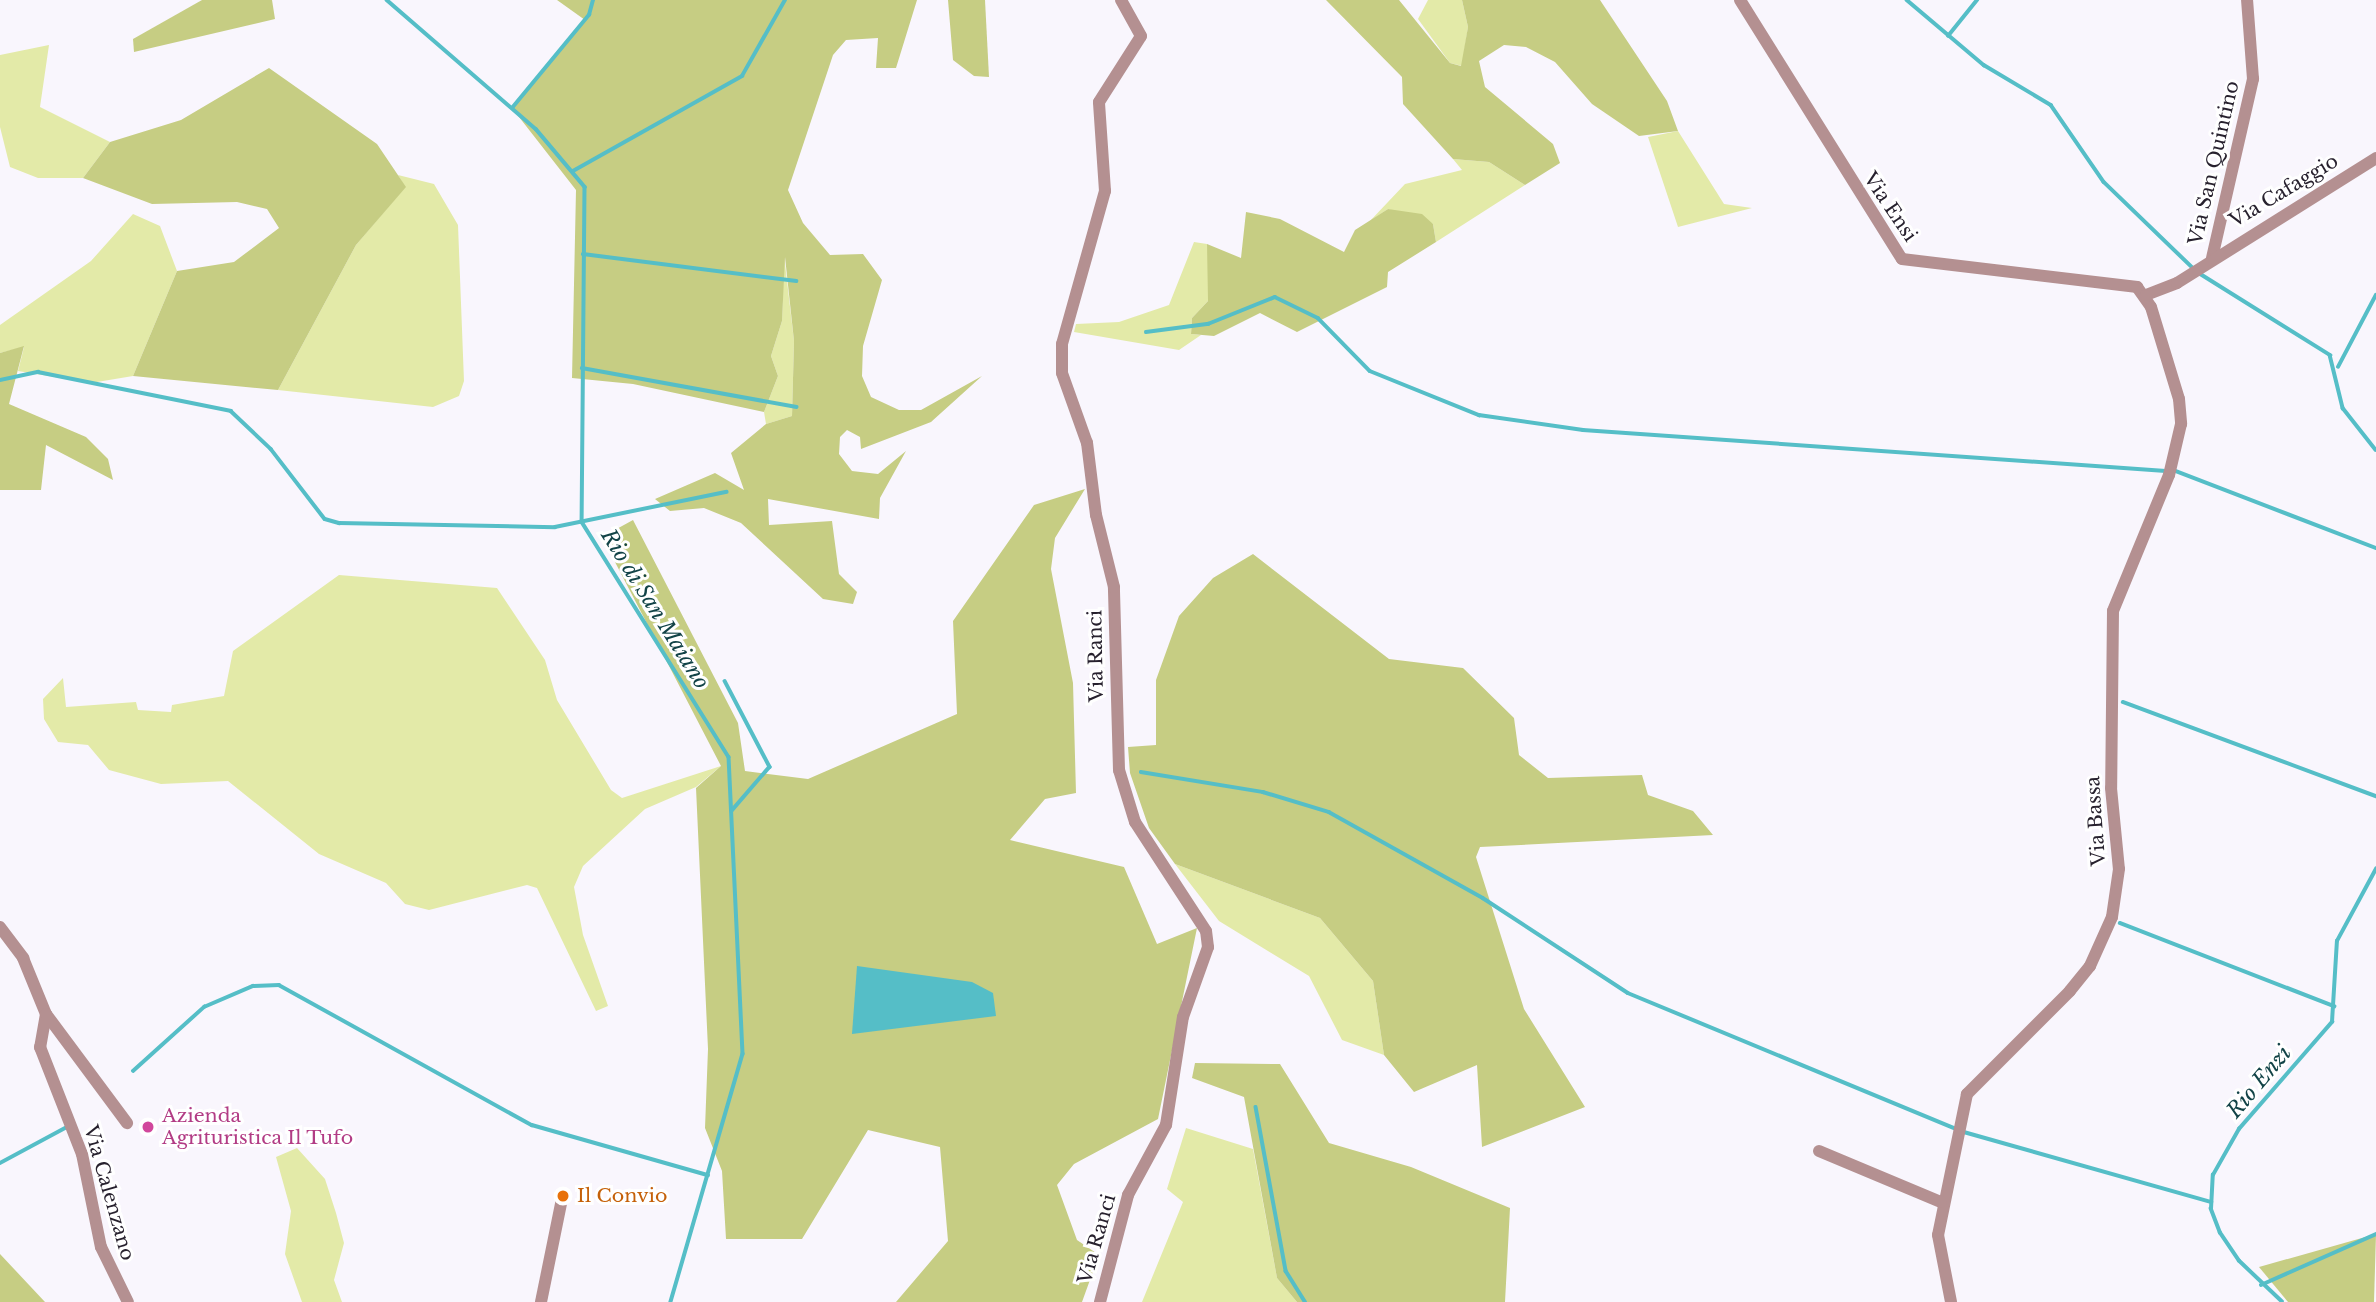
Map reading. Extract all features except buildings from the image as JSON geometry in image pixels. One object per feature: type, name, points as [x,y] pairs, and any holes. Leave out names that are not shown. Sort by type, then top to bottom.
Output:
[{"type":"street","name":"Via Ranci","points":[[1100,1302],[1128,1195],[1166,1125],[1183,1017],[1208,947],[1206,931],[1135,822],[1119,770],[1114,587],[1096,515],[1087,443],[1062,373],[1062,344],[1105,191],[1099,102],[1141,36],[1121,0]]},
{"type":"street","name":"Via Ensi","points":[[1740,0],[1902,259],[2110,279],[2146,295]]},
{"type":"street","name":"Via San Quintino","points":[[2146,295],[2187,276],[2208,261],[2253,79],[2246,0]]},
{"type":"street","name":"Via Cafaggio","points":[[2208,261],[2376,158]]},
{"type":"street","name":"Via Bassa","points":[[1951,1302],[1940,1261],[1941,1202],[1955,1129],[1977,1081],[2090,967],[2112,917],[2119,869],[2111,788],[2113,611],[2170,470],[2179,398],[2146,295]]},
{"type":"street","name":"Via Calenzano","points":[[0,927],[23,958],[46,1014],[127,1123]]},
{"type":"street","name":"Via Calenzano","points":[[46,1014],[40,1047],[70,1125],[101,1247],[128,1302]]},
{"type":"street","points":[[1819,1151],[1941,1202]]},
{"type":"street","points":[[541,1302],[562,1199]]},
{"type":"green space","points":[[202,0],[272,0],[275,19],[134,52],[133,39]]},
{"type":"green space","points":[[557,0],[917,0],[896,68],[876,68],[878,38],[846,40],[833,55],[788,190],[803,223],[830,255],[863,254],[882,280],[863,346],[862,376],[871,397],[899,410],[921,410],[982,376],[931,422],[861,449],[860,437],[847,430],[840,437],[839,454],[852,471],[878,474],[906,451],[880,498],[879,519],[768,499],[769,525],[832,521],[839,574],[857,592],[853,604],[823,599],[741,523],[704,508],[670,511],[655,499],[715,473],[744,490],[731,453],[766,424],[792,416],[794,341],[785,257],[782,321],[771,356],[778,376],[764,412],[633,384],[572,378],[576,190],[512,108],[585,20]]},
{"type":"green space","points":[[948,0],[985,0],[989,77],[974,76],[953,60]]},
{"type":"green space","points":[[1326,0],[1399,0],[1450,63],[1461,66],[1468,27],[1462,0],[1600,0],[1667,101],[1678,131],[1639,136],[1592,104],[1555,62],[1526,47],[1504,45],[1479,61],[1485,87],[1553,144],[1560,163],[1525,185],[1489,162],[1453,159],[1403,104],[1402,77]]},
{"type":"green space","points":[[1428,0],[1462,0],[1468,27],[1462,66],[1450,63],[1418,19]]},
{"type":"green space","points":[[49,45],[40,107],[110,142],[83,178],[38,178],[10,167],[0,127],[0,55]]},
{"type":"green space","points":[[269,68],[377,144],[406,187],[356,245],[278,390],[133,376],[177,271],[234,262],[279,228],[267,209],[237,202],[152,204],[83,178],[110,142],[181,120]]},
{"type":"green space","points":[[1678,131],[1724,204],[1752,208],[1678,227],[1648,137]]},
{"type":"green space","points":[[1453,159],[1489,162],[1525,185],[1436,242],[1433,224],[1388,209],[1370,221],[1405,184],[1462,170]]},
{"type":"green space","points":[[398,175],[434,184],[458,225],[464,381],[459,396],[433,407],[278,390],[356,245],[405,187]]},
{"type":"green space","points":[[1388,209],[1422,214],[1433,224],[1436,242],[1388,272],[1387,287],[1297,332],[1260,313],[1214,336],[1191,334],[1192,318],[1208,301],[1207,244],[1241,258],[1246,212],[1280,219],[1344,252],[1355,230]]},
{"type":"green space","points":[[133,214],[160,226],[177,271],[133,376],[91,383],[18,371],[24,347],[0,353],[0,325],[91,261]]},
{"type":"green space","points":[[1194,242],[1207,244],[1209,259],[1208,301],[1192,318],[1191,334],[1201,335],[1179,350],[1074,332],[1076,324],[1119,322],[1169,305]]},
{"type":"green space","points":[[784,255],[794,341],[792,416],[766,424],[764,412],[778,376],[771,356],[782,321]]},
{"type":"green space","points":[[24,346],[9,404],[86,437],[108,459],[113,480],[46,445],[41,490],[0,490],[0,353]]},
{"type":"green space","points":[[1085,489],[1055,538],[1051,569],[1073,683],[1076,793],[1045,799],[1010,840],[1124,867],[1157,944],[1197,928],[1158,1119],[1074,1164],[1057,1185],[1077,1240],[1099,1255],[1082,1302],[896,1302],[948,1241],[940,1147],[868,1130],[802,1239],[726,1239],[722,1171],[705,1128],[708,1049],[696,788],[721,766],[602,537],[633,520],[738,723],[745,771],[808,779],[957,714],[953,621],[1034,505]]},
{"type":"green space","points":[[1253,554],[1389,659],[1463,668],[1514,718],[1519,755],[1548,778],[1642,775],[1648,795],[1693,811],[1713,835],[1480,847],[1476,857],[1524,1009],[1585,1107],[1482,1147],[1477,1065],[1414,1092],[1384,1055],[1373,981],[1320,918],[1175,864],[1149,828],[1130,773],[1128,747],[1156,745],[1156,680],[1179,616],[1213,578]]},
{"type":"green space","points":[[339,575],[497,588],[545,660],[557,700],[611,790],[622,798],[721,766],[696,787],[645,809],[583,866],[574,887],[583,935],[608,1006],[596,1011],[537,888],[527,885],[429,910],[405,904],[386,883],[319,854],[228,781],[161,784],[109,770],[88,745],[58,742],[44,719],[43,699],[63,678],[66,707],[136,702],[138,710],[171,712],[172,705],[224,696],[233,651]]},
{"type":"green space","points":[[1175,864],[1320,918],[1373,981],[1384,1055],[1342,1040],[1309,976],[1219,921]]},
{"type":"green space","points":[[1195,1063],[1280,1064],[1329,1143],[1411,1167],[1510,1208],[1505,1302],[1297,1302],[1277,1278],[1244,1097],[1192,1078]]},
{"type":"green space","points":[[1186,1128],[1253,1149],[1277,1278],[1297,1302],[1142,1302],[1183,1202],[1167,1189]]},
{"type":"green space","points":[[297,1148],[325,1179],[336,1213],[344,1243],[334,1280],[342,1302],[302,1302],[285,1254],[291,1211],[276,1157]]},
{"type":"green space","points":[[2376,1234],[2374,1302],[2288,1302],[2259,1267]]},
{"type":"green space","points":[[0,1254],[45,1302],[0,1302]]},
{"type":"water","points":[[857,966],[972,982],[993,993],[996,1016],[852,1034]]},
{"type":"waterway","name":"Rio di San Maiano","points":[[387,0],[536,129],[585,187],[582,522],[729,757],[743,1054],[671,1302]]},
{"type":"waterway","points":[[512,108],[589,15],[593,0]]},
{"type":"waterway","points":[[573,171],[742,76],[785,0]]},
{"type":"waterway","points":[[1907,0],[1984,65],[2051,105],[2104,182],[2193,268]]},
{"type":"waterway","points":[[1948,36],[1977,0]]},
{"type":"waterway","points":[[583,254],[796,281]]},
{"type":"waterway","points":[[2199,273],[2330,355],[2343,408],[2376,450]]},
{"type":"waterway","points":[[2338,367],[2376,295]]},
{"type":"waterway","points":[[1146,332],[1208,324],[1275,297],[1318,318],[1370,371],[1479,415],[1583,430],[2166,471]]},
{"type":"waterway","points":[[582,368],[796,407]]},
{"type":"waterway","points":[[0,380],[38,372],[231,411],[271,449],[325,519],[339,523],[555,527],[726,492]]},
{"type":"waterway","points":[[2173,470],[2376,548]]},
{"type":"waterway","points":[[725,681],[770,767],[732,811]]},
{"type":"waterway","points":[[2123,702],[2376,796]]},
{"type":"waterway","points":[[1141,772],[1263,792],[1329,812],[1483,898],[1628,993],[1957,1129]]},
{"type":"waterway","name":"Rio Enzi","points":[[2282,1302],[2239,1261],[2220,1233],[2211,1209],[2213,1175],[2239,1129],[2332,1022],[2337,941],[2376,869]]},
{"type":"waterway","points":[[2120,923],[2334,1006]]},
{"type":"waterway","points":[[133,1071],[204,1007],[253,986],[279,985],[532,1125],[708,1175]]},
{"type":"waterway","points":[[1256,1107],[1286,1271],[1305,1302]]},
{"type":"waterway","points":[[0,1163],[67,1127]]},
{"type":"waterway","points":[[1964,1132],[2211,1202]]},
{"type":"waterway","points":[[2261,1285],[2376,1234]]},
{"type":"place","name":"Azienda Agrituristica Il Tufo","points":[[148,1127]]},
{"type":"place","name":"Il Convio","points":[[563,1196]]}]
